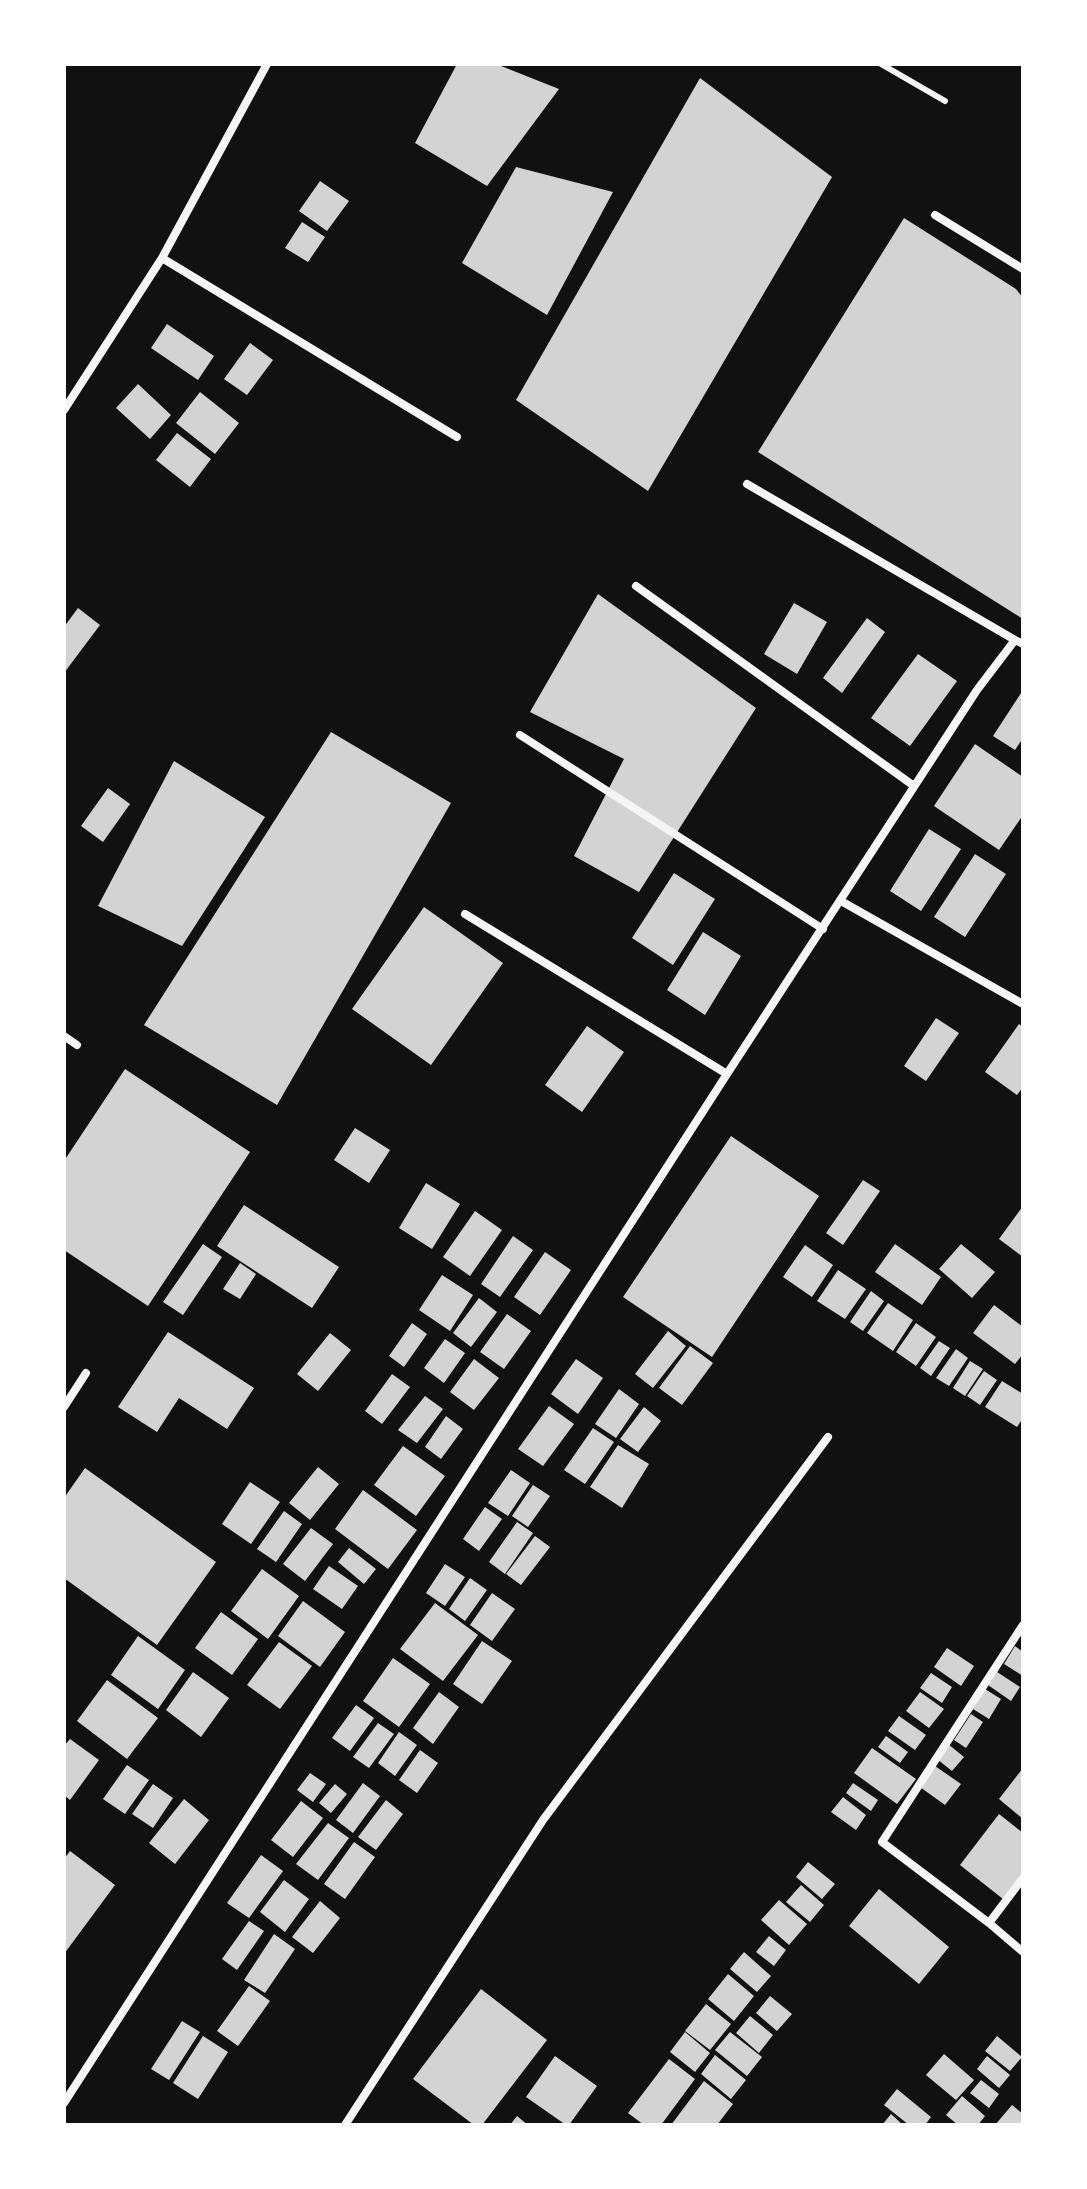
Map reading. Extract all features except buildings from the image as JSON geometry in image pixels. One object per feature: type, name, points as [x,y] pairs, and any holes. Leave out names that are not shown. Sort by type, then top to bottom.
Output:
[{"type":"street","points":[[64,410],[162,258],[267,64]]},
{"type":"street","points":[[935,215],[1023,269]]},
{"type":"street","points":[[162,258],[457,437]]},
{"type":"street","points":[[64,2103],[914,786],[977,690],[1019,642],[747,484]]},
{"type":"street","points":[[636,586],[914,786]]},
{"type":"street","points":[[520,735],[823,929]]},
{"type":"street","points":[[841,901],[1023,1004]]},
{"type":"street","points":[[465,914],[727,1074]]},
{"type":"street","points":[[64,1036],[77,1045]]},
{"type":"street","points":[[64,1407],[86,1373]]},
{"type":"street","points":[[345,2125],[543,1820],[828,1437]]},
{"type":"street","points":[[1023,1625],[882,1842],[1023,1952]]},
{"type":"street","points":[[989,1923],[1023,1878]]},
{"type":"lane","points":[[881,64],[945,101]]}]
